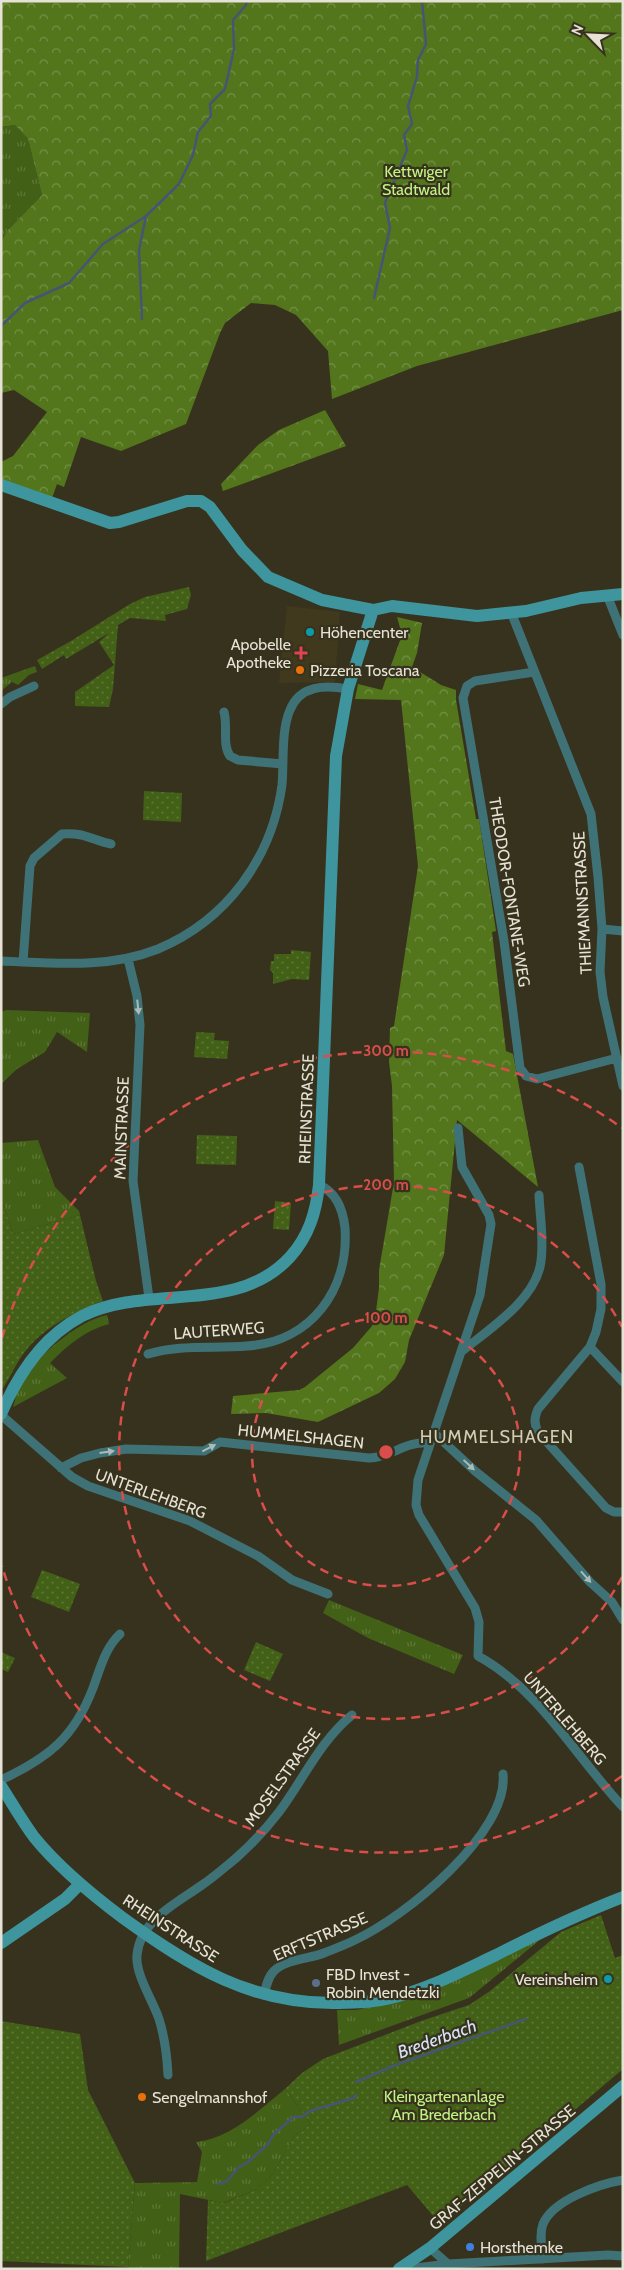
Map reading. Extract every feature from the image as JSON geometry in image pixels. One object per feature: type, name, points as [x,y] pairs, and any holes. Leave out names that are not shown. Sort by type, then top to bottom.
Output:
[{"type":"street","points":[[1,485],[110,523],[119,522],[187,501],[201,501],[210,508],[242,550],[268,578],[322,600],[374,610],[392,606],[477,616],[623,594]]},
{"type":"street","points":[[607,595],[623,634]]},
{"type":"street","name":"RHEINSTRASSE","points":[[1,1415],[21,1374],[46,1342],[82,1316],[116,1305],[149,1298],[227,1292],[245,1288],[268,1276],[285,1262],[304,1240],[314,1217],[319,1185],[336,765],[348,689],[374,610]]},
{"type":"street","name":"THIEMANNSTRASSE","points":[[511,612],[591,814],[602,929],[602,989],[623,1086]]},
{"type":"street","name":"THEODOR-FONTANE-WEG","points":[[534,672],[476,681],[467,686],[463,698],[504,941],[520,1068],[526,1076],[537,1079],[617,1058]]},
{"type":"street","points":[[1,704],[10,697],[34,686]]},
{"type":"street","points":[[1,961],[74,963],[128,959],[158,949],[185,936],[212,917],[241,888],[254,868],[271,831],[280,795],[287,717],[295,701],[302,694],[320,687],[348,689]]},
{"type":"street","points":[[224,712],[227,729],[226,747],[230,756],[238,760],[283,764]]},
{"type":"street","points":[[24,962],[30,866],[34,858],[62,834],[87,835],[111,844]]},
{"type":"street","points":[[602,929],[623,931]]},
{"type":"street","name":"MAINSTRASSE","points":[[128,959],[137,996],[140,1025],[133,1155],[135,1201],[149,1298]]},
{"type":"street","points":[[429,1443],[480,1295],[491,1224],[489,1215],[462,1167],[458,1128]]},
{"type":"street","points":[[579,1167],[601,1284],[601,1309],[596,1332],[590,1347],[538,1409],[534,1417],[534,1424],[538,1432],[606,1508],[614,1512],[623,1512]]},
{"type":"street","name":"LAUTERWEG","points":[[148,1354],[169,1348],[266,1344],[284,1338],[316,1316],[328,1301],[338,1281],[344,1261],[346,1244],[344,1224],[334,1195],[327,1188],[319,1185]]},
{"type":"street","points":[[460,1352],[520,1301],[536,1278],[542,1261],[539,1195]]},
{"type":"street","points":[[590,1347],[623,1382]]},
{"type":"street","name":"UNTERLEHBERG","points":[[1,1415],[61,1468],[80,1482],[106,1494],[190,1521],[258,1556],[292,1580],[328,1594]]},
{"type":"street","points":[[433,1432],[475,1470],[536,1520],[590,1582],[612,1602],[623,1620]]},
{"type":"street","name":"HUMMELSHAGEN","points":[[61,1468],[81,1458],[100,1453],[126,1449],[204,1451],[220,1442],[369,1458],[378,1458],[417,1442],[429,1443]]},
{"type":"street","name":"UNTERLEHBERG","points":[[429,1443],[416,1486],[416,1505],[419,1515],[475,1608],[480,1622],[478,1656],[506,1674],[530,1696],[582,1761],[623,1807]]},
{"type":"street","points":[[1,1780],[39,1760],[55,1749],[67,1736],[77,1723],[88,1702],[106,1652],[120,1634]]},
{"type":"street","name":"MOSELSTRASSE","points":[[168,2075],[167,2050],[158,2018],[138,1967],[136,1956],[145,1934],[164,1910],[214,1876],[258,1838],[278,1813],[335,1728],[352,1715]]},
{"type":"street","name":"ERFTSTRASSE","points":[[264,1995],[268,1978],[275,1970],[285,1964],[331,1950],[379,1928],[408,1908],[446,1876],[468,1850],[500,1800],[504,1783],[503,1774]]},
{"type":"street","name":"RHEINSTRASSE","points":[[1,1786],[35,1838],[80,1884],[145,1934],[198,1968],[240,1988],[264,1995],[314,2004],[355,2003],[391,1998],[443,1980],[536,1935],[623,1897]]},
{"type":"street","points":[[1,1943],[65,1899],[80,1884]]},
{"type":"street","name":"GRAF-ZEPPELIN-STRASSE","points":[[399,2269],[430,2248],[623,2086]]},
{"type":"street","points":[[543,2259],[541,2236],[543,2224],[549,2214],[564,2202],[598,2187],[623,2180]]},
{"type":"street","points":[[430,2248],[448,2264]]},
{"type":"street","points":[[408,2269],[448,2264],[623,2256]]},
{"type":"shaded area","name":"Höhencenter","points":[[287,606],[340,612],[335,682],[279,683]]},
{"type":"green space","name":"Kettwiger Stadtwald","points":[[1,1],[623,1],[623,310],[417,366],[332,399],[328,351],[296,315],[275,305],[251,303],[225,323],[186,424],[121,451],[81,437],[64,487],[57,484],[51,501],[1,482],[1,462],[13,456],[47,412],[14,390],[1,393],[1,242],[7,231],[42,195],[28,139],[15,125],[1,127]]},
{"type":"green space","points":[[15,125],[28,139],[42,195],[7,231],[1,242],[1,127]]},
{"type":"green space","points":[[325,410],[346,446],[223,491],[221,484],[258,445],[279,430]]},
{"type":"green space","points":[[189,587],[191,595],[187,609],[165,615],[166,621],[130,618],[118,625],[113,689],[109,707],[75,706],[75,692],[114,665],[99,642],[109,633],[66,659],[64,655],[42,669],[37,660],[130,604],[145,597]]},
{"type":"green space","points":[[397,617],[422,623],[417,653],[412,667],[441,685],[456,690],[456,700],[476,819],[479,819],[496,931],[492,932],[506,1051],[513,1054],[538,1187],[457,1120],[444,1255],[409,1340],[405,1362],[395,1379],[379,1393],[318,1422],[266,1413],[231,1414],[233,1396],[299,1390],[305,1387],[353,1348],[372,1326],[376,1311],[379,1270],[394,1182],[392,1086],[389,1062],[390,1028],[394,1026],[418,866],[401,700],[355,699],[358,684],[382,690],[402,635]]},
{"type":"green space","points":[[35,666],[37,672],[29,675],[18,685],[12,682],[1,691],[1,678]]},
{"type":"green space","points":[[144,791],[182,793],[181,822],[143,820]]},
{"type":"green space","points":[[291,950],[311,952],[309,980],[292,979],[273,984],[273,973],[270,970],[271,961],[274,961],[274,954],[291,954]]},
{"type":"green space","points":[[6,1010],[90,1013],[87,1052],[57,1032],[45,1052],[17,1069],[1,1084],[1,1012]]},
{"type":"green space","points":[[196,1032],[215,1033],[214,1040],[229,1041],[227,1059],[194,1057]]},
{"type":"green space","points":[[197,1135],[237,1136],[236,1165],[196,1164]]},
{"type":"green space","points":[[38,1140],[55,1187],[79,1211],[80,1215],[13,1234],[1,1196],[1,1143]]},
{"type":"green space","points":[[1,1196],[13,1234],[80,1215],[96,1281],[103,1301],[62,1320],[44,1332],[28,1348],[1,1391]]},
{"type":"green space","points":[[275,1201],[291,1203],[289,1230],[273,1229]]},
{"type":"green space","points":[[107,1315],[109,1324],[92,1330],[77,1339],[50,1363],[67,1378],[13,1407],[18,1390],[25,1377],[44,1354],[69,1333],[82,1325]]},
{"type":"green space","points":[[42,1570],[80,1584],[69,1612],[31,1597]]},
{"type":"green space","points":[[329,1600],[463,1655],[454,1674],[368,1638],[323,1613]]},
{"type":"green space","points":[[256,1642],[283,1654],[270,1681],[244,1670]]},
{"type":"green space","points":[[1,1652],[15,1658],[8,1672],[1,1669]]},
{"type":"green space","name":"Kleingartenanlage Am Brederbach","points":[[601,1915],[615,1958],[623,1955],[623,2069],[440,2224],[407,2185],[206,2261],[208,2200],[224,2203],[257,2189],[273,2174],[294,2136],[311,2124],[285,2089],[302,2073],[323,2059],[421,2021],[469,2005],[490,1991],[561,1932]]},
{"type":"green space","points":[[541,1939],[469,1998],[339,2045],[337,2010],[356,2010],[388,2003]]},
{"type":"green space","points":[[1,2021],[80,2034],[88,2090],[135,2183],[128,2267],[1,2261]]},
{"type":"green space","points":[[285,2089],[311,2124],[294,2136],[273,2174],[257,2189],[223,2203],[180,2194],[179,2269],[130,2269],[128,2267],[135,2183],[197,2182],[202,2152],[196,2142],[221,2135],[233,2129],[255,2114]]},
{"type":"waterway","points":[[1,326],[25,303],[69,283],[103,244],[146,216],[179,184],[193,155],[198,132],[211,116],[210,104],[225,89],[234,49],[233,20],[246,5],[247,1]]},
{"type":"waterway","points":[[374,298],[390,228],[385,203],[407,150],[404,135],[412,124],[408,106],[417,77],[418,60],[426,44],[422,1]]},
{"type":"waterway","points":[[142,319],[139,250],[146,216]]},
{"type":"waterway","name":"Brederbach","points":[[356,2082],[393,2066],[526,2019]]},
{"type":"waterway","name":"Brederbach","points":[[218,2184],[227,2181],[239,2167],[247,2163],[268,2144],[273,2135],[293,2117],[302,2117],[310,2111],[354,2098],[356,2095]]},
{"type":"place","name":"Höhencenter","points":[[310,632]]},
{"type":"place","name":"Apobelle Apotheke","points":[[301,653]]},
{"type":"place","name":"Pizzeria Toscana","points":[[300,670]]},
{"type":"place","name":"Vereinsheim","points":[[608,1979]]},
{"type":"place","name":"FBD Invest - Robin Mendetzki","points":[[316,1983]]},
{"type":"place","name":"Sengelmannshof","points":[[142,2097]]},
{"type":"place","name":"Horsthemke","points":[[470,2247]]},
{"type":"district","name":"HUMMELSHAGEN","points":[[497,1437]]}]
